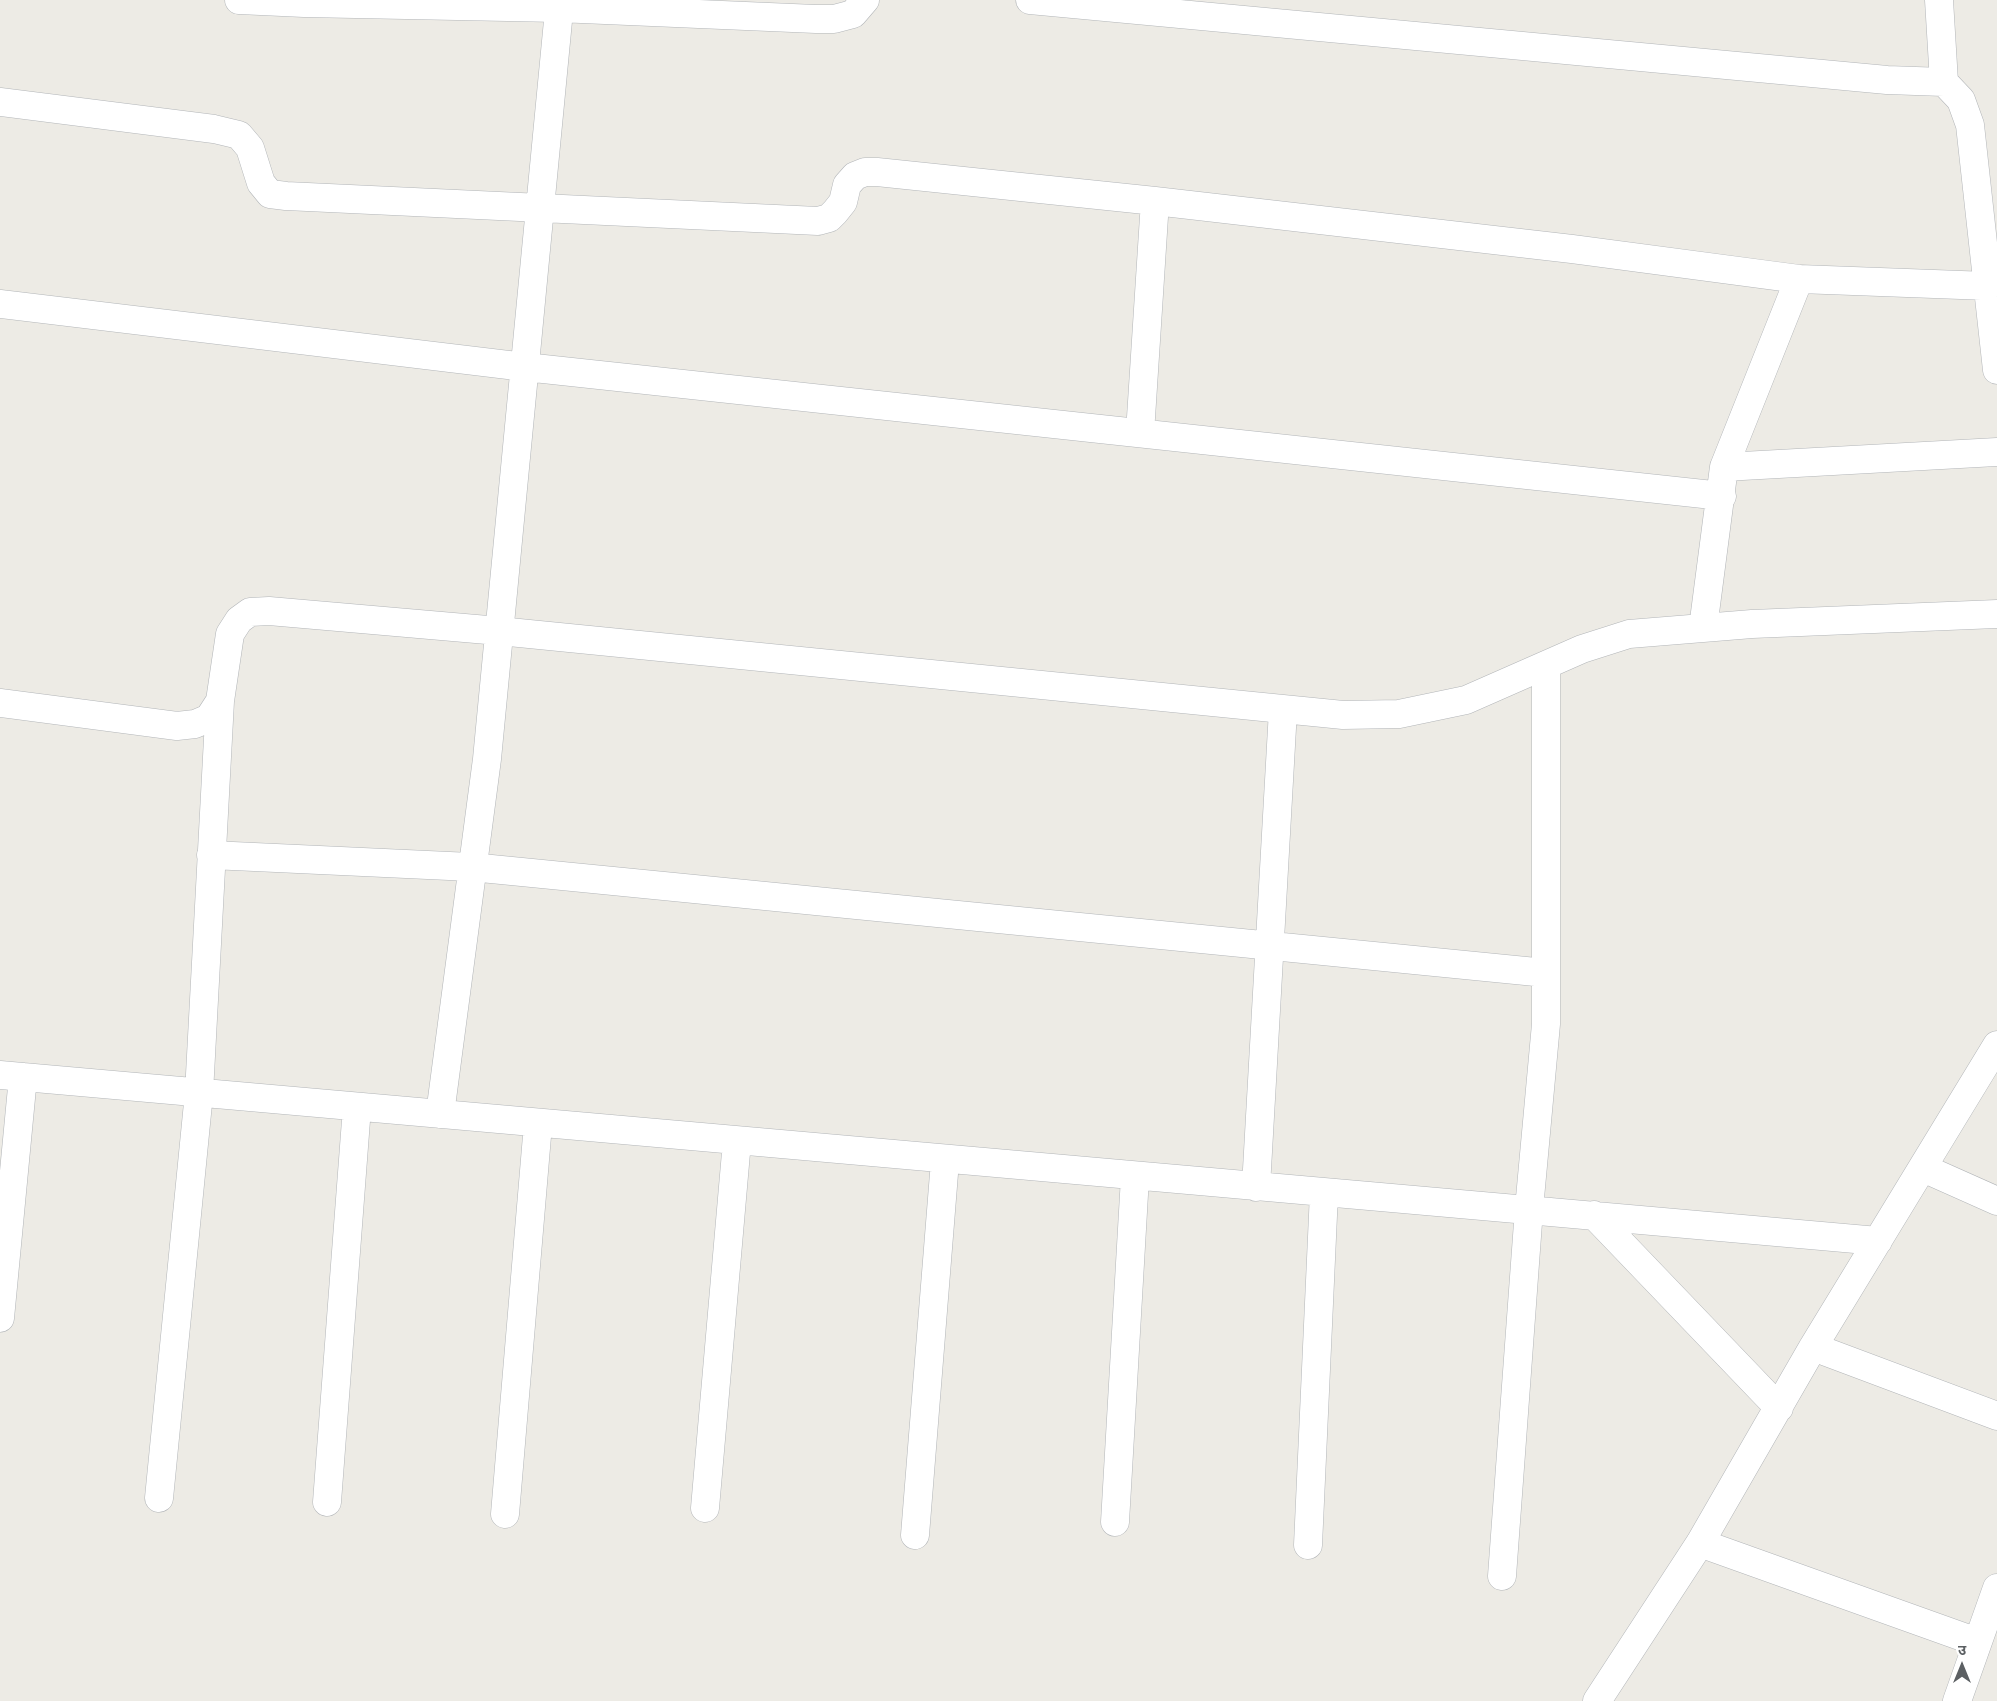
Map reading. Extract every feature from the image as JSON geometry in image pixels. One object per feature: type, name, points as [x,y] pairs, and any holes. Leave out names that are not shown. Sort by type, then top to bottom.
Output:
[{"type":"street","points":[[239,0],[314,4],[559,4],[816,19],[834,19],[853,14],[865,0]]},
{"type":"street","points":[[1030,0],[1887,80],[1944,82]]},
{"type":"street","points":[[1939,0],[1944,82],[1961,100],[1970,125],[1997,370]]},
{"type":"street","points":[[440,1114],[471,867],[487,759],[559,4]]},
{"type":"street","points":[[0,102],[214,129],[239,135],[250,148],[261,183],[270,194],[818,221],[829,218],[835,212],[843,202],[847,185],[855,176],[865,172],[1155,201],[1572,249],[1799,280],[1988,286]]},
{"type":"street","points":[[1140,434],[1155,201]]},
{"type":"street","points":[[1703,628],[1722,496],[1724,467],[1799,280]]},
{"type":"street","points":[[0,304],[525,367],[1722,496]]},
{"type":"street","points":[[1724,467],[1997,452]]},
{"type":"street","points":[[159,1498],[198,1093],[220,701],[230,634],[239,620],[250,612],[269,611],[499,631],[1343,715],[1399,714],[1466,700],[1582,648],[1629,634],[1752,624],[1997,614]]},
{"type":"street","points":[[1502,1576],[1529,1209],[1546,1024],[1546,664]]},
{"type":"street","points":[[0,703],[176,726],[195,724],[209,718],[220,701]]},
{"type":"street","points":[[1256,1187],[1283,710]]},
{"type":"street","points":[[211,855],[471,867],[1546,973]]},
{"type":"street","points":[[1597,1701],[1700,1543],[1813,1347],[1997,1046]]},
{"type":"street","points":[[0,1318],[12,1076],[945,1161],[1529,1209],[1878,1241]]},
{"type":"street","points":[[326,1502],[357,1107]]},
{"type":"street","points":[[505,1514],[538,1124]]},
{"type":"street","points":[[705,1508],[737,1142]]},
{"type":"street","points":[[915,1535],[945,1161]]},
{"type":"street","points":[[1923,1168],[1997,1202]]},
{"type":"street","points":[[1116,1522],[1135,1177]]},
{"type":"street","points":[[1308,1545],[1324,1193]]},
{"type":"street","points":[[1594,1215],[1779,1408]]},
{"type":"street","points":[[1813,1347],[1997,1416]]},
{"type":"street","points":[[1700,1543],[1977,1642]]},
{"type":"street","points":[[1957,1701],[1997,1588]]}]
